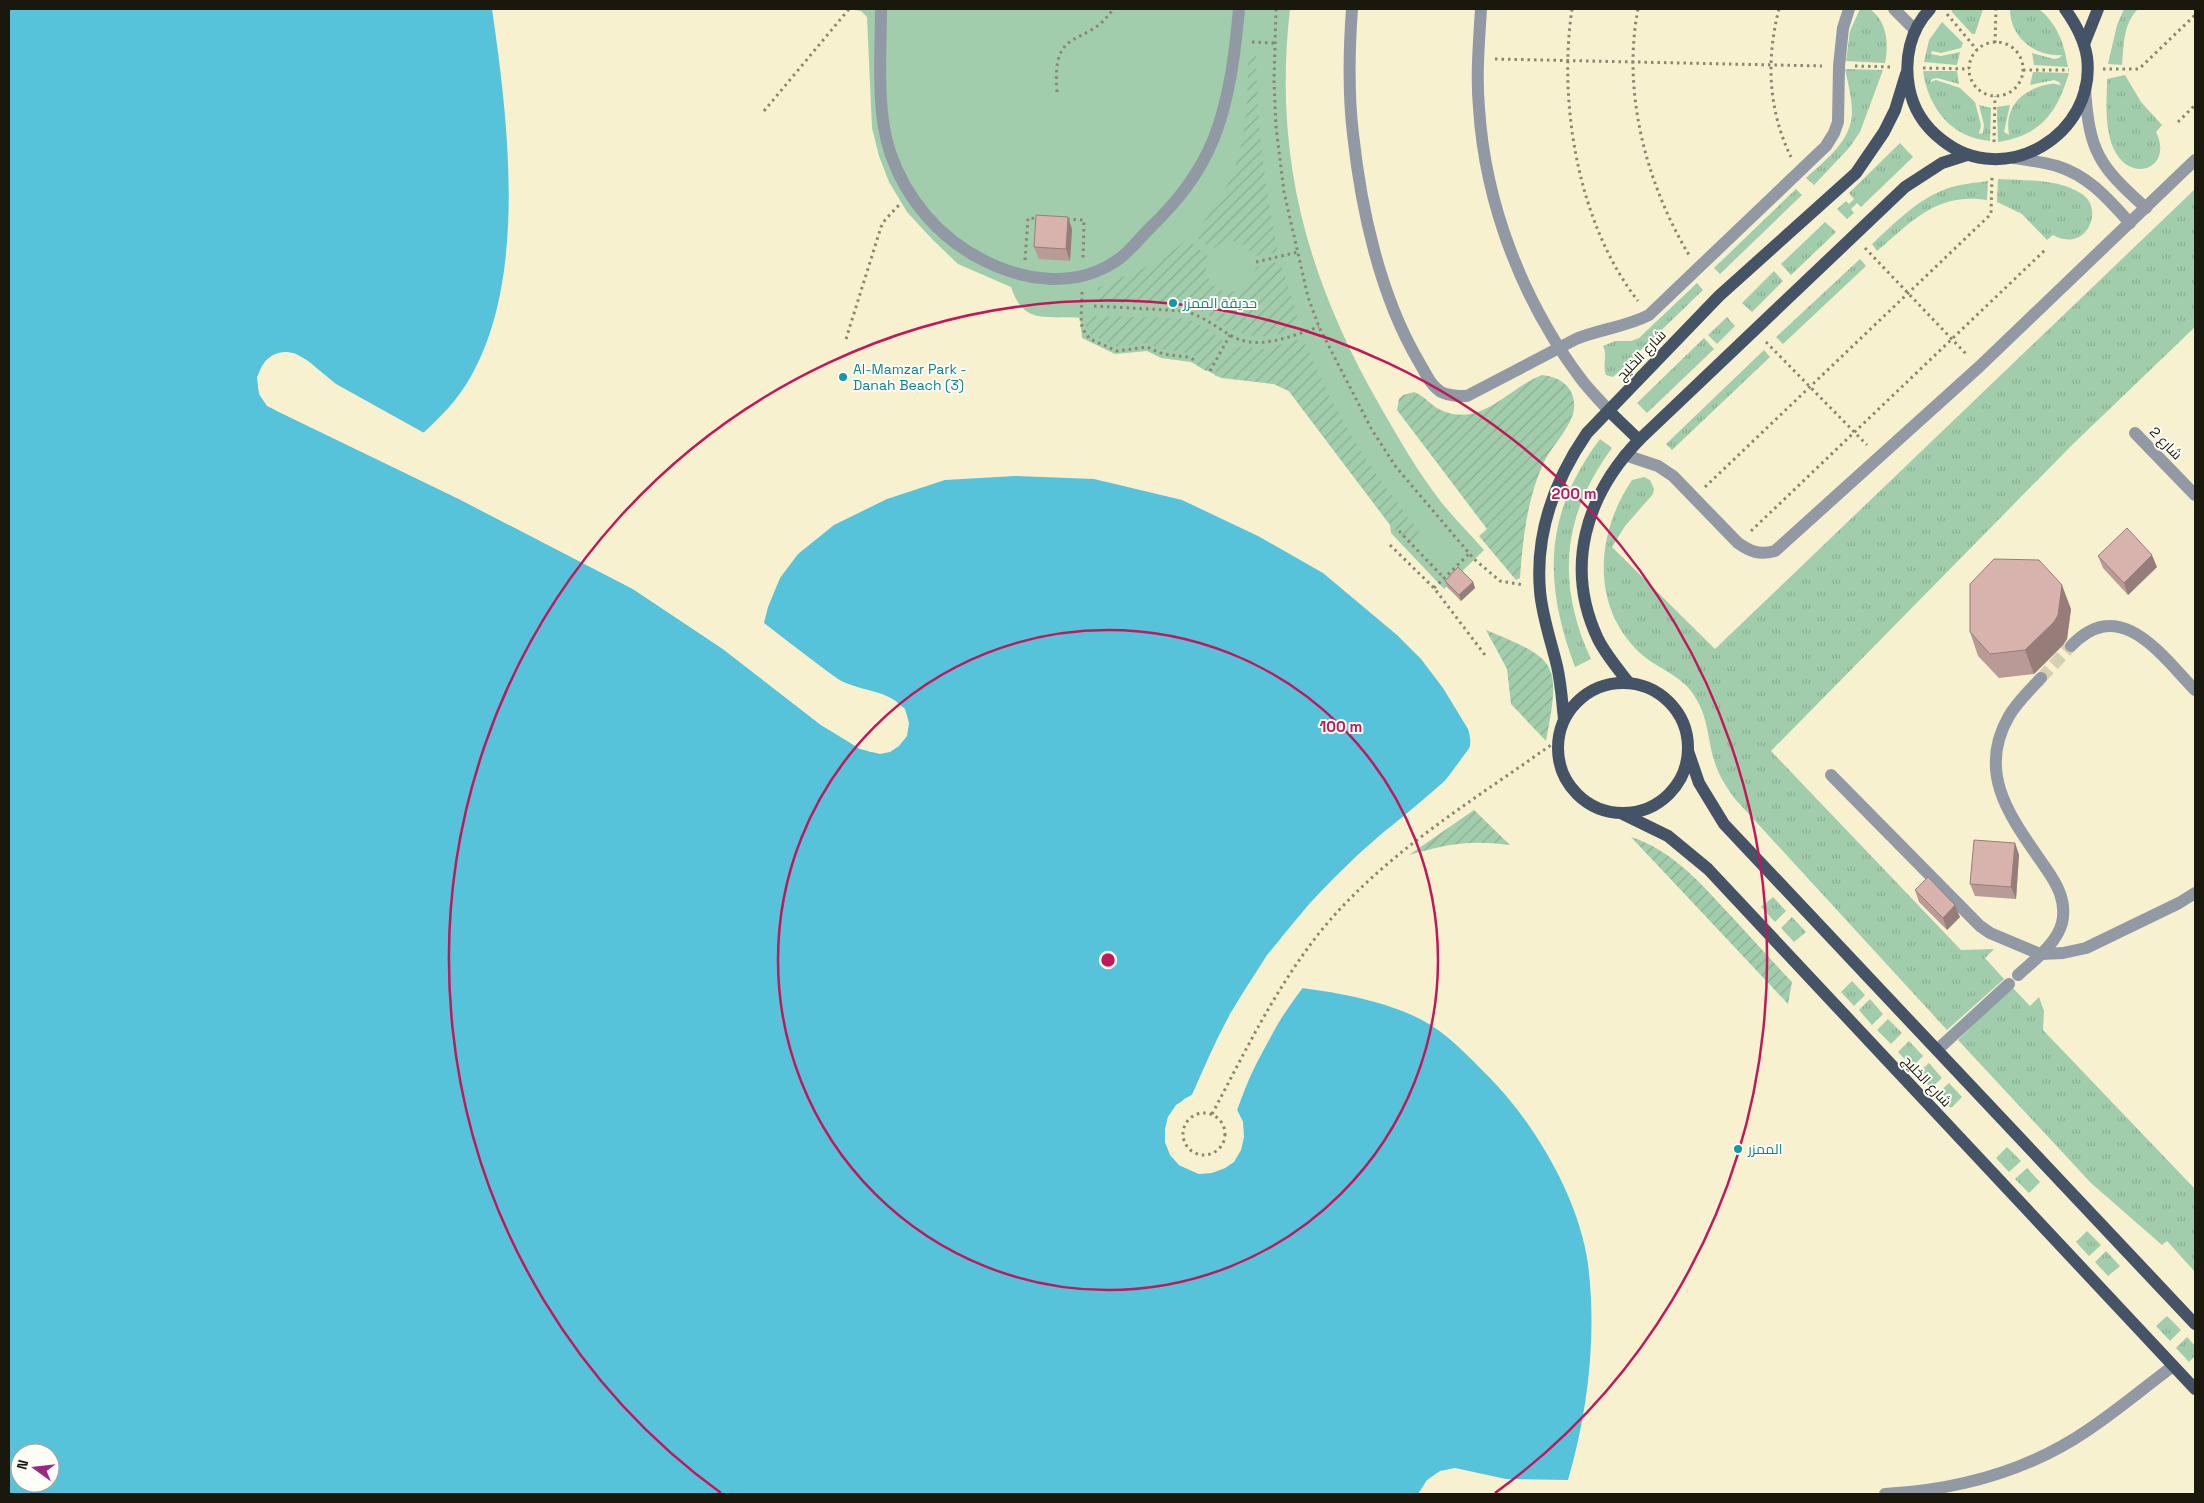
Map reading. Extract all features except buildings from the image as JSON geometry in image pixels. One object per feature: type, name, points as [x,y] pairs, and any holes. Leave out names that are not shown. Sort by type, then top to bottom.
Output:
[{"type":"main road","name":"شارع الخليج","points":[[1564,719],[1557,667],[1540,592],[1539,564],[1542,536],[1548,509],[1558,482],[1571,456],[1587,433],[1719,296],[1856,173],[1884,132],[1895,110],[1915,30],[1930,9]]},
{"type":"main road","points":[[1906,71],[1910,95],[1919,115],[1927,126],[1948,145],[1967,155],[1993,160],[2014,158],[2034,151],[2052,141],[2071,120],[2078,108],[2085,88],[2087,70],[2084,44],[2076,24],[2065,9]]},
{"type":"main road","points":[[2084,44],[2098,9]]},
{"type":"main road","points":[[1629,683],[1612,662],[1599,640],[1589,615],[1584,589],[1582,563],[1584,536],[1603,486],[1625,455],[1639,440],[1905,186],[1942,163],[1967,155]]},
{"type":"main road","points":[[1609,411],[1639,440]]},
{"type":"main road","points":[[1614,683],[1629,683],[1645,686],[1660,694],[1672,705],[1682,719],[1687,734],[1688,751],[1685,767],[1678,782],[1668,795],[1655,805],[1623,814],[1605,811],[1588,804],[1574,792],[1564,776],[1558,758],[1558,740],[1564,719],[1573,706],[1592,691],[1614,683]]},
{"type":"main road","name":"شارع الخليج","points":[[1688,751],[1699,783],[1724,824],[2195,1324]]},
{"type":"main road","name":"شارع الخليج","points":[[1623,814],[1668,836],[1708,869],[2195,1389]]},
{"type":"street","points":[[881,9],[882,116],[890,151],[903,183],[922,212],[946,237],[961,248],[1006,271],[1040,279],[1082,276],[1114,263],[1180,198],[1204,162],[1215,137],[1229,86],[1239,9]]},
{"type":"street","points":[[1352,9],[1350,88],[1352,132],[1358,177],[1367,221],[1394,308],[1412,349],[1432,384],[1442,392],[1454,396],[1467,396],[1479,392],[1560,347],[1592,332],[1622,326],[1649,315],[1826,146],[1834,133],[1839,109],[1839,66],[1843,28],[1849,9]]},
{"type":"street","points":[[1481,9],[1477,59],[1479,108],[1485,159],[1497,209],[1514,258],[1535,304],[1581,379],[1609,411]]},
{"type":"street","points":[[1894,9],[1915,30]]},
{"type":"street","points":[[2085,88],[2089,129],[2096,149],[2106,168],[2118,183],[2146,208]]},
{"type":"street","points":[[2014,158],[2055,165],[2088,180],[2104,194],[2130,223]]},
{"type":"street","points":[[1625,455],[1658,466],[1673,476],[1748,551],[1762,554],[1775,552],[1978,367],[2195,160]]},
{"type":"street","name":"شارع 2","points":[[2135,433],[2195,495]]},
{"type":"street","points":[[2071,646],[2090,630],[2114,626],[2126,628],[2146,640],[2195,690]]},
{"type":"street","points":[[1937,1050],[2040,954],[2054,939],[2062,923],[2063,906],[2059,888],[2009,814],[1998,783],[1996,766],[1997,748],[2009,716],[2041,678]]},
{"type":"street","points":[[1831,775],[1980,926],[1990,933],[2040,954],[2063,954],[2086,948],[2195,894]]},
{"type":"street","points":[[1884,1494],[1946,1491],[1991,1477],[2044,1455],[2088,1430],[2173,1366]]},
{"type":"path","points":[[764,111],[849,9]]},
{"type":"path","points":[[1057,92],[1055,71],[1061,50],[1073,39],[1100,24],[1113,9]]},
{"type":"path","points":[[1276,9],[1274,43],[1276,127],[1284,192],[1308,296],[1319,327],[1367,422],[1396,468],[1470,553],[1500,581],[1527,585],[1540,592]]},
{"type":"path","points":[[1572,9],[1568,60],[1570,120],[1575,150],[1589,201],[1615,265],[1631,292],[1649,315]]},
{"type":"path","points":[[1638,9],[1634,62],[1636,104],[1649,165],[1657,191],[1675,231],[1698,269]]},
{"type":"path","points":[[1778,9],[1773,31],[1770,64],[1772,93],[1777,122],[1798,173]]},
{"type":"path","points":[[1942,9],[1977,50]]},
{"type":"path","points":[[1995,43],[1996,9]]},
{"type":"path","points":[[2022,70],[2139,69],[2195,15]]},
{"type":"path","points":[[1988,43],[1995,43],[2004,44],[2018,54],[2022,70],[2014,89],[2009,93],[1995,96],[1979,91],[1970,77],[1969,69],[1973,55],[1977,50],[1988,43]]},
{"type":"path","points":[[1477,59],[1770,64],[1839,66],[1906,71],[1969,69]]},
{"type":"path","points":[[1694,498],[1808,386],[1991,214],[1995,96]]},
{"type":"path","points":[[2178,122],[2195,105]]},
{"type":"path","points":[[846,339],[881,227],[885,220],[910,194]]},
{"type":"path","points":[[1852,236],[1978,367]]},
{"type":"path","points":[[1738,543],[2045,250]]},
{"type":"path","points":[[1256,262],[1298,252]]},
{"type":"path","points":[[1094,306],[1185,311],[1197,314],[1240,340],[1260,343],[1319,327]]},
{"type":"path","points":[[1754,330],[1879,458]]},
{"type":"path","points":[[1210,371],[1230,335]]},
{"type":"path","points":[[1399,531],[1444,578]]},
{"type":"path","points":[[1390,545],[1434,588],[1485,655]]},
{"type":"path","points":[[1434,588],[1470,553]]},
{"type":"path","points":[[1212,1114],[1273,998],[1321,931],[1348,900],[1410,846],[1558,740]]},
{"type":"path","points":[[1204,1112],[1212,1114],[1224,1126],[1223,1142],[1212,1153],[1196,1153],[1189,1149],[1184,1142],[1185,1125],[1189,1118],[1196,1114],[1204,1112]]},
{"type":"green space","name":"حديقة الممزر","points":[[849,9],[1290,9],[1286,63],[1287,115],[1292,166],[1301,215],[1315,263],[1333,311],[1354,358],[1394,431],[1441,502],[1484,550],[1444,589],[1391,533],[1390,525],[1289,391],[1274,384],[1221,378],[1191,362],[1161,358],[1147,351],[1115,354],[1082,338],[1080,318],[1047,317],[1030,313],[1022,308],[1011,287],[958,264],[907,212],[889,182],[879,156],[872,128],[867,17],[861,11]]},
{"type":"green space","points":[[1860,9],[1870,9],[1880,20],[1885,33],[1887,48],[1885,63],[1846,61],[1850,31]]},
{"type":"green space","points":[[1954,9],[1983,9],[1975,34],[1972,34],[1951,11]]},
{"type":"green space","points":[[2010,9],[2039,9],[2046,15],[2059,35],[2068,67],[2034,65],[2032,53],[2054,59],[2062,55],[2043,53],[2026,44],[2014,29]]},
{"type":"green space","points":[[2124,9],[2138,9],[2129,21],[2127,28],[2122,65],[2108,64],[2117,25]]},
{"type":"green space","points":[[1942,22],[1963,43],[1961,48],[1941,53],[1932,51],[1931,54],[1941,56],[1960,52],[1957,65],[1924,62],[1929,40]]},
{"type":"green space","points":[[1248,54],[1256,54],[1262,153],[1278,252],[1253,256],[1245,246],[1235,241],[1224,242],[1213,249],[1193,235],[1224,192],[1240,150],[1247,106]]},
{"type":"green space","points":[[1845,69],[1883,70],[1860,132],[1849,148],[1814,185],[1806,178],[1836,149],[1851,122],[1850,90]]},
{"type":"green space","points":[[1923,71],[1957,71],[1959,84],[1937,78],[1932,79],[1930,82],[1936,80],[1960,88],[1975,102],[1981,125],[1979,134],[1983,133],[1984,125],[1979,105],[1991,108],[1990,141],[1976,139],[1964,134],[1944,118],[1930,97]]},
{"type":"green space","points":[[2033,72],[2069,73],[2059,100],[2045,120],[2026,134],[1998,142],[1997,107],[2010,105],[2004,132],[2009,135],[2009,116],[2012,108],[2023,95],[2040,86],[2061,85],[2054,80],[2030,85]]},
{"type":"green space","points":[[2125,75],[2141,102],[2162,125],[2156,132],[2160,146],[2159,157],[2153,165],[2144,169],[2134,168],[2124,163],[2115,151],[2109,134],[2107,79]]},
{"type":"green space","points":[[1900,143],[1913,157],[1861,207],[1857,203],[1851,209],[1854,213],[1847,219],[1837,209],[1846,201],[1849,204],[1854,199],[1849,193]]},
{"type":"green space","points":[[1998,179],[2042,181],[2073,189],[2088,200],[2092,208],[2090,224],[2086,231],[2073,239],[2062,239],[2053,235],[2047,240],[2022,214],[1997,202]]},
{"type":"green space","points":[[1988,181],[1987,200],[1954,200],[1939,205],[1926,211],[1877,251],[1872,244],[1906,213],[1925,199],[1956,186]]},
{"type":"green space","points":[[1796,189],[1802,195],[1720,274],[1714,268]]},
{"type":"green space","points":[[2195,189],[2195,327],[2071,446],[1771,751],[1961,950],[1994,949],[1985,958],[2004,979],[1947,1030],[1735,799],[1717,768],[1705,718],[1691,691],[1680,680],[1640,653],[1624,634],[1613,614],[1606,592],[1604,569],[1611,523],[1620,501],[1632,480],[1644,477],[1650,480],[1654,489],[1653,494],[1625,526],[1612,547],[1715,649]]},
{"type":"green space","points":[[1825,222],[1836,232],[1791,275],[1781,264]]},
{"type":"green space","points":[[1187,240],[1207,255],[1206,269],[1209,280],[1216,287],[1224,291],[1234,292],[1243,288],[1251,280],[1256,267],[1280,261],[1297,314],[1296,324],[1288,330],[1272,336],[1253,336],[1227,327],[1191,305],[1099,302],[1097,288],[1156,263]]},
{"type":"green space","points":[[1860,259],[1866,266],[1783,344],[1776,337]]},
{"type":"green space","points":[[1774,271],[1783,281],[1752,312],[1742,303]]},
{"type":"green space","points":[[1697,283],[1703,290],[1613,377],[1606,375],[1603,346],[1615,341],[1631,341],[1639,338]]},
{"type":"green space","points":[[1083,316],[1186,318],[1207,328],[1223,341],[1209,370],[1206,371],[1196,365],[1200,358],[1188,353],[1163,349],[1145,343],[1117,347],[1088,333]]},
{"type":"green space","points":[[1727,317],[1735,326],[1717,344],[1708,335]]},
{"type":"green space","points":[[1704,338],[1714,349],[1647,413],[1637,403]]},
{"type":"green space","points":[[1298,340],[1305,343],[1329,395],[1352,437],[1376,474],[1423,537],[1412,548],[1385,518],[1289,391],[1274,384],[1215,376],[1215,372],[1222,359],[1234,346],[1263,349]]},
{"type":"green space","points":[[1764,350],[1770,357],[1672,450],[1666,444]]},
{"type":"green space","points":[[1542,375],[1555,378],[1566,385],[1573,395],[1574,409],[1570,422],[1544,462],[1538,476],[1527,518],[1520,578],[1516,580],[1479,536],[1487,529],[1397,410],[1399,399],[1403,395],[1414,392],[1443,411],[1457,415],[1471,414],[1495,404]]},
{"type":"green space","points":[[1600,439],[1612,448],[1595,473],[1583,499],[1574,525],[1570,550],[1569,577],[1572,604],[1591,659],[1575,667],[1558,606],[1554,577],[1555,549],[1559,521],[1568,494]]},
{"type":"green space","points":[[1486,630],[1528,649],[1541,657],[1549,667],[1553,679],[1553,695],[1546,741],[1511,704],[1507,669]]},
{"type":"green space","points":[[1474,810],[1510,845],[1459,844],[1409,855]]},
{"type":"green space","points":[[1631,837],[1661,851],[1674,860],[1710,893],[1792,982],[1788,1004]]},
{"type":"green space","points":[[1773,897],[1786,911],[1775,922],[1761,907]]},
{"type":"green space","points":[[1792,917],[1806,932],[1794,942],[1781,928]]},
{"type":"green space","points":[[1852,981],[1865,995],[1854,1006],[1841,992]]},
{"type":"green space","points":[[2011,986],[2030,1006],[2039,997],[2044,1011],[2043,1030],[2195,1189],[2195,1272],[2167,1241],[2162,1245],[2091,1183],[1958,1040]]},
{"type":"green space","points":[[1870,999],[1883,1014],[1872,1025],[1859,1010]]},
{"type":"green space","points":[[1888,1019],[1902,1033],[1891,1044],[1877,1030]]},
{"type":"green space","points":[[1909,1041],[1923,1056],[1912,1067],[1898,1052]]},
{"type":"green space","points":[[1929,1063],[1942,1078],[1931,1088],[1917,1074]]},
{"type":"green space","points":[[1949,1083],[1962,1097],[1951,1108],[1937,1094]]},
{"type":"green space","points":[[2007,1147],[2021,1161],[2009,1172],[1996,1158]]},
{"type":"green space","points":[[2027,1168],[2040,1182],[2029,1193],[2015,1179]]},
{"type":"green space","points":[[2087,1231],[2101,1245],[2089,1256],[2076,1242]]},
{"type":"green space","points":[[2106,1251],[2120,1266],[2108,1276],[2095,1262]]},
{"type":"green space","points":[[2167,1316],[2181,1330],[2170,1341],[2156,1326]]},
{"type":"green space","points":[[2187,1337],[2195,1346],[2195,1356],[2189,1362],[2176,1348]]},
{"type":"water","points":[[9,9],[492,9],[507,148],[509,197],[507,246],[500,294],[488,338],[470,378],[449,407],[423,433],[346,391],[306,360],[295,354],[284,352],[274,355],[266,361],[260,370],[259,392],[266,402],[277,411],[459,499],[633,589],[723,649],[821,725],[870,752],[890,752],[907,732],[907,717],[902,708],[887,696],[856,687],[838,679],[810,659],[764,623],[768,607],[780,578],[798,554],[834,525],[887,499],[945,480],[1015,476],[1094,479],[1182,500],[1258,536],[1323,573],[1397,635],[1421,659],[1443,688],[1468,729],[1469,748],[1452,774],[1428,797],[1378,837],[1336,876],[1279,941],[1246,988],[1226,1023],[1192,1095],[1184,1099],[1168,1117],[1165,1142],[1179,1165],[1199,1174],[1225,1168],[1241,1150],[1243,1122],[1237,1110],[1250,1077],[1273,1031],[1302,988],[1379,1003],[1422,1020],[1449,1039],[1473,1061],[1522,1116],[1552,1162],[1565,1188],[1583,1239],[1588,1264],[1591,1291],[1589,1373],[1581,1427],[1568,1480],[1506,1479],[1455,1468],[1440,1471],[1427,1480],[1418,1494],[9,1494]]},
{"type":"pier","points":[[294,353],[308,361],[336,384],[426,434],[422,435],[350,396],[293,356],[279,356],[266,364],[260,378],[261,394],[269,404],[460,497],[634,587],[725,647],[822,723],[862,747],[880,751],[898,744],[904,735],[906,723],[902,711],[894,703],[838,683],[763,625],[762,622],[840,681],[895,701],[905,709],[909,723],[907,736],[899,746],[890,752],[880,754],[860,749],[821,725],[723,649],[633,589],[459,499],[267,406],[259,394],[257,377],[265,362],[279,354]]},
{"type":"pier","points":[[1473,743],[1470,753],[1447,782],[1359,857],[1313,904],[1269,956],[1232,1015],[1194,1096],[1178,1107],[1170,1118],[1167,1129],[1168,1142],[1172,1154],[1187,1167],[1199,1171],[1212,1171],[1232,1160],[1239,1149],[1242,1137],[1241,1123],[1234,1109],[1247,1076],[1262,1045],[1280,1015],[1301,986],[1304,986],[1282,1016],[1249,1077],[1237,1110],[1243,1122],[1244,1137],[1241,1150],[1234,1162],[1212,1173],[1199,1174],[1179,1165],[1170,1155],[1165,1142],[1165,1129],[1168,1117],[1176,1105],[1192,1095],[1230,1014],[1267,955],[1311,902],[1358,855],[1445,781]]},
{"type":"tunnel","points":[[2041,678],[2071,646]]},
{"type":"place","name":"حديقة الممزر","points":[[1173,303]]},
{"type":"place","name":"Al-Mamzar Park - Danah Beach (3)","points":[[843,377]]},
{"type":"place","name":"الممزر","points":[[1738,1149]]}]
